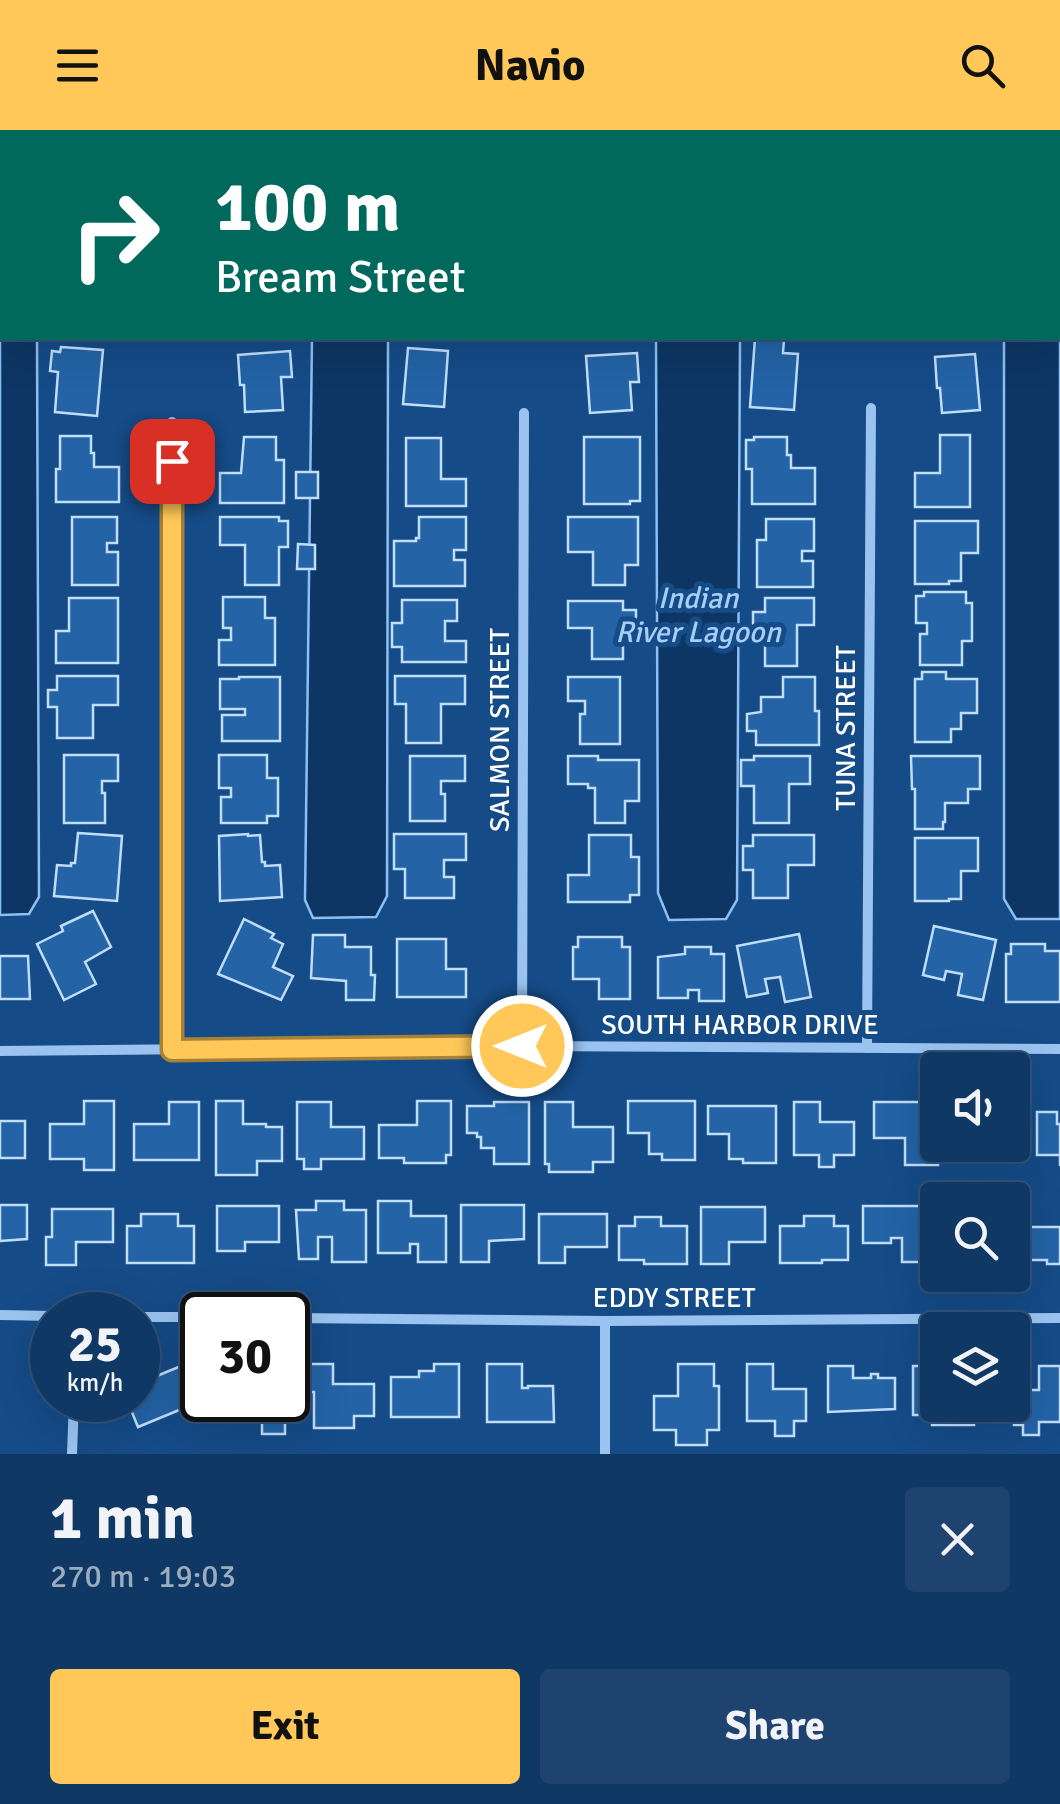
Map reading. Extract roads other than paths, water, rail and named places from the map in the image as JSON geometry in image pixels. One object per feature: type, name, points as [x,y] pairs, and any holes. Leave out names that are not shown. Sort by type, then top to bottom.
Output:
[{"type":"street","name":"TUNA STREET","points":[[867,1048],[870,408]]},
{"type":"street","name":"SALMON STREET","points":[[522,1046],[524,413]]},
{"type":"street","points":[[172,422],[172,1050]]},
{"type":"street","name":"SOUTH HARBOR DRIVE","points":[[0,1051],[522,1046],[1060,1049]]},
{"type":"street","points":[[0,1315],[30,1316]]},
{"type":"street","name":"EDDY STREET","points":[[310,1318],[1060,1318]]},
{"type":"street","points":[[604,1454],[605,1321]]},
{"type":"street","points":[[72,1454],[73,1422]]},
{"type":"water","points":[[0,340],[37,340],[39,897],[29,914],[0,915]]},
{"type":"water","points":[[312,340],[388,340],[387,896],[376,917],[313,918],[305,900]]},
{"type":"water","name":"Indian River Lagoon","points":[[656,340],[740,340],[737,900],[726,919],[669,920],[658,893]]},
{"type":"water","points":[[1004,340],[1060,340],[1060,919],[1016,919],[1004,899]]}]
